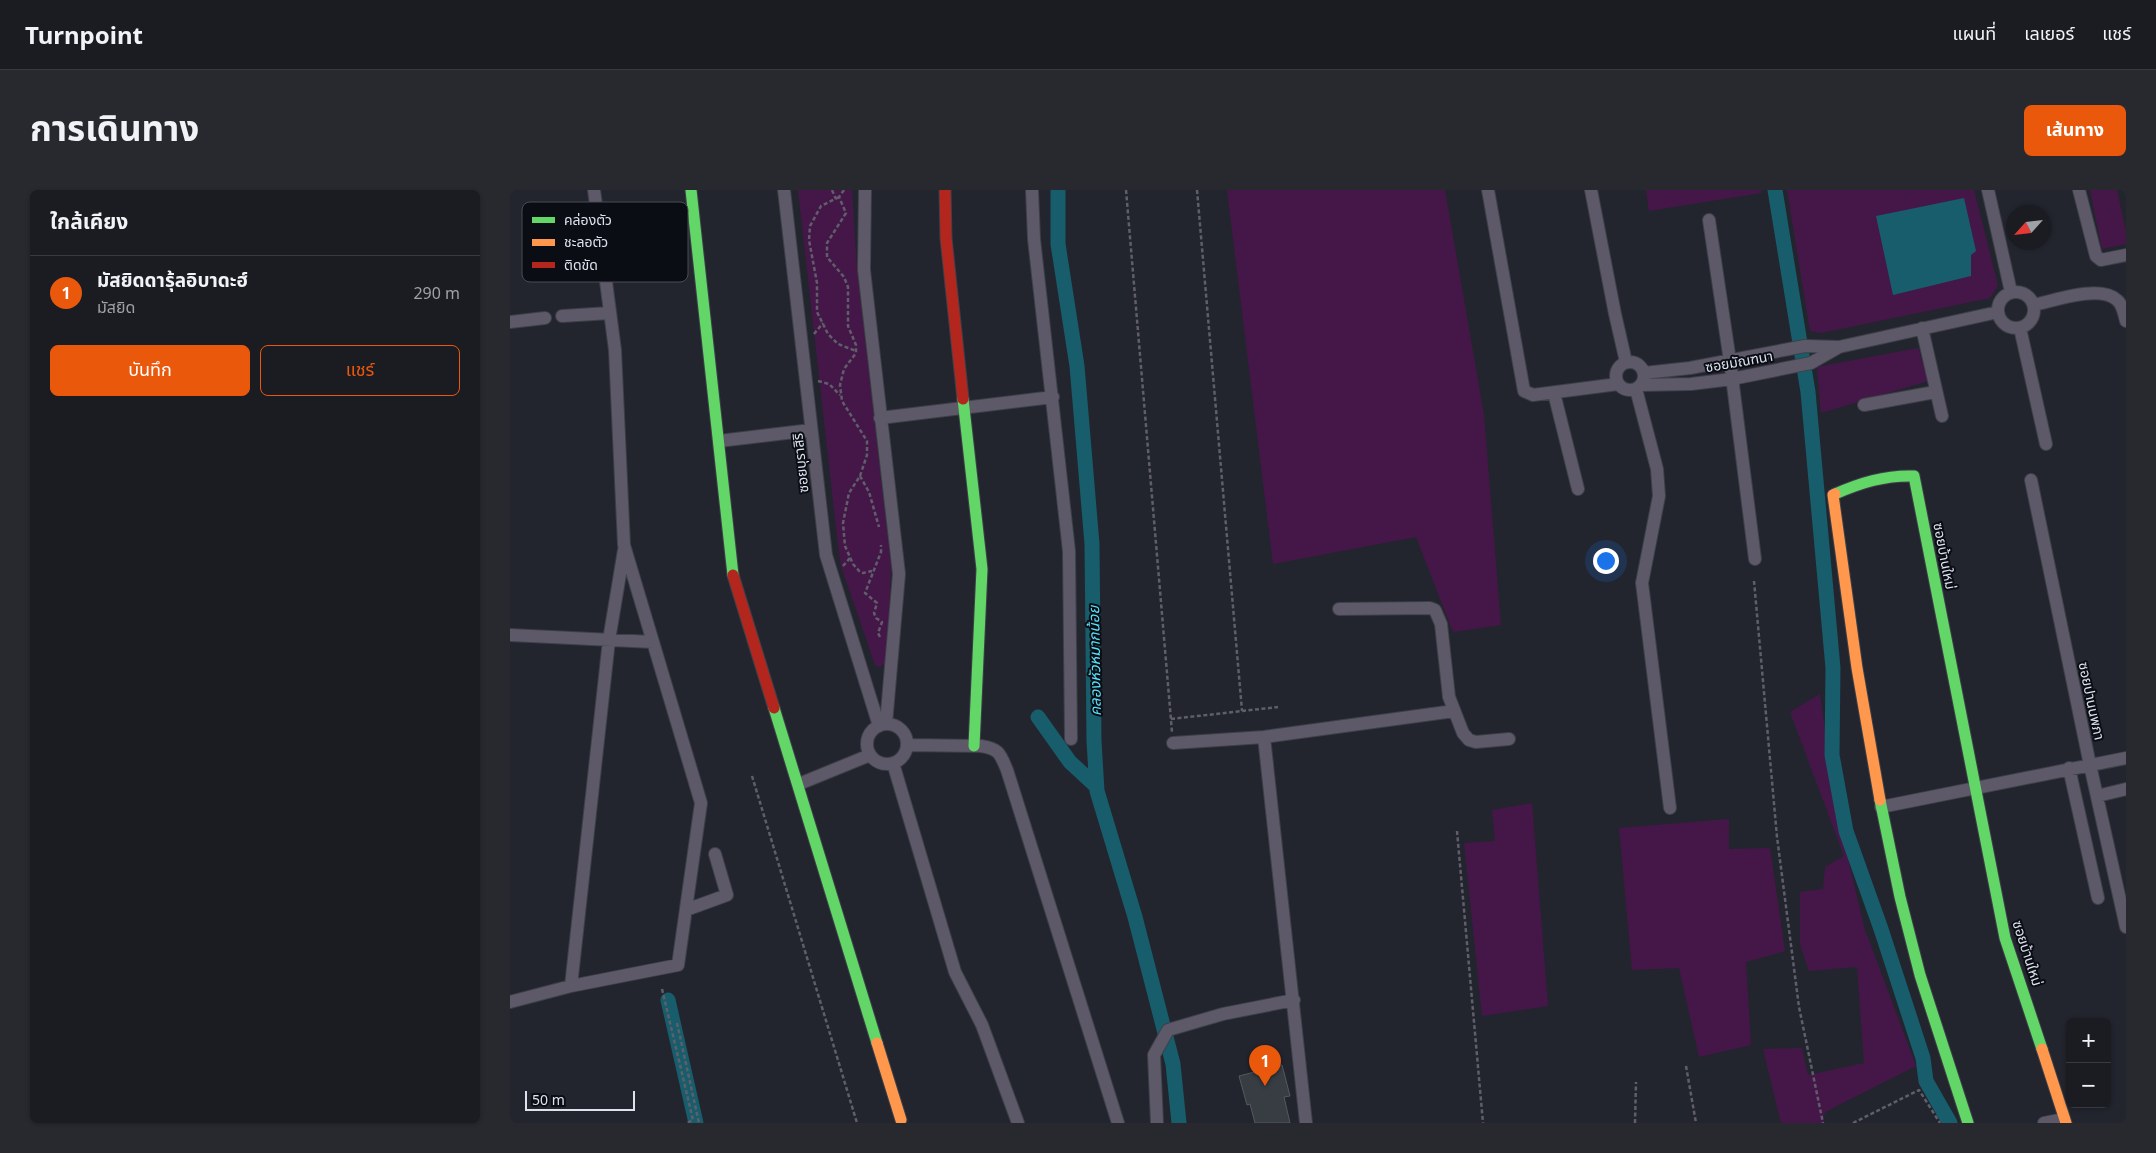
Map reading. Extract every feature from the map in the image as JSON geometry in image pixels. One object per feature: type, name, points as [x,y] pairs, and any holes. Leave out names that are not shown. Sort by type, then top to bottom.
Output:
[{"type":"street","points":[[691,190],[733,574],[902,1120]]},
{"type":"street","name":"ซอยบุราสิริ","points":[[784,190],[826,556],[883,725]]},
{"type":"street","points":[[865,190],[864,270],[899,574],[883,725]]},
{"type":"street","points":[[945,190],[946,238],[982,569],[974,746]]},
{"type":"street","points":[[1032,190],[1034,239],[1069,551],[1071,739]]},
{"type":"street","points":[[1488,190],[1524,391],[1533,395],[1618,384],[1615,375],[1618,367],[1626,362],[1636,363],[1657,469],[1658,496],[1642,583],[1670,808]]},
{"type":"street","points":[[1591,190],[1614,314],[1626,362]]},
{"type":"street","points":[[1988,190],[2011,292]]},
{"type":"street","points":[[2079,190],[2096,256],[2102,260],[2126,255]]},
{"type":"street","points":[[1709,220],[1730,361],[1755,559]]},
{"type":"street","points":[[571,986],[609,640],[624,545],[615,350],[606,282]]},
{"type":"street","points":[[2011,292],[2027,296],[2034,305],[2033,317],[2030,322],[2020,328],[2014,328],[2003,323],[1998,312],[1999,302],[2011,292]]},
{"type":"street","points":[[2034,305],[2086,294],[2109,295],[2117,300],[2126,321]]},
{"type":"street","name":"ซอยมัณฑนา","points":[[1640,382],[1691,384],[1773,371],[1811,363],[1839,348],[1998,312]]},
{"type":"street","points":[[562,316],[610,313]]},
{"type":"street","points":[[510,322],[545,318]]},
{"type":"street","points":[[1922,328],[1935,392],[1942,416]]},
{"type":"street","points":[[2020,328],[2046,444]]},
{"type":"street","name":"ซอยมัณฑนา","points":[[1618,384],[1628,390],[1640,382],[1772,352],[1805,346],[1839,348]]},
{"type":"street","points":[[1864,406],[1935,392]]},
{"type":"street","points":[[1554,393],[1578,489]]},
{"type":"street","points":[[880,418],[1053,397]]},
{"type":"street","points":[[718,441],[811,430]]},
{"type":"street","name":"ซอยบ้านใหม่","points":[[1881,807],[1853,645],[1833,495],[1858,483],[1901,475],[1914,476],[2005,938],[2065,1121]]},
{"type":"street","name":"ซอยปานนพภา","points":[[2031,480],[2096,796],[2126,927]]},
{"type":"street","points":[[510,1002],[571,986],[678,964],[701,803],[624,545]]},
{"type":"street","points":[[1339,610],[1430,608],[1435,610],[1441,624],[1449,697],[1463,733],[1469,740],[1476,742],[1509,739]]},
{"type":"street","points":[[510,635],[653,642]]},
{"type":"street","points":[[1173,743],[1264,737],[1454,711]]},
{"type":"street","points":[[883,725],[899,728],[904,733],[907,745],[903,757],[893,763],[880,763],[870,755],[868,748],[869,735],[883,725]]},
{"type":"street","points":[[1264,737],[1306,1123]]},
{"type":"street","points":[[907,745],[974,746],[993,748],[999,752],[1007,770],[1118,1123]]},
{"type":"street","points":[[799,784],[870,755]]},
{"type":"street","points":[[1968,1123],[1914,954],[1881,807],[2126,758]]},
{"type":"street","points":[[893,763],[955,972],[982,1025],[1018,1123]]},
{"type":"street","points":[[2069,768],[2098,898]]},
{"type":"street","points":[[2096,796],[2126,790]]},
{"type":"street","points":[[686,910],[727,895],[715,854]]},
{"type":"street","points":[[1157,1123],[1154,1055],[1168,1030],[1223,1014],[1294,1000]]},
{"type":"street","points":[[2044,1123],[2065,1121]]},
{"type":"path","points":[[831,190],[836,199]]},
{"type":"path","points":[[844,190],[840,198],[846,213],[827,244],[827,257],[844,276],[848,287],[848,326],[856,345],[856,351],[844,369],[840,385],[841,396],[867,441],[867,455],[860,476],[849,493],[843,523],[844,546],[853,564],[860,572],[872,571]]},
{"type":"path","points":[[1126,190],[1173,743]]},
{"type":"path","points":[[1197,190],[1242,711]]},
{"type":"path","points":[[840,198],[821,206],[810,226],[809,240],[817,283],[817,312],[828,334],[838,344],[856,351]]},
{"type":"path","points":[[806,381],[829,384],[841,396]]},
{"type":"path","points":[[860,476],[870,492],[881,536]]},
{"type":"path","points":[[881,544],[881,552],[865,593],[877,603],[874,613],[876,618],[882,622],[878,633],[885,639],[893,640]]},
{"type":"path","points":[[1754,581],[1777,837],[1799,1007],[1823,1123]]},
{"type":"path","points":[[1171,719],[1278,708]]},
{"type":"path","points":[[752,776],[857,1123]]},
{"type":"path","points":[[1457,831],[1483,1123]]},
{"type":"path","points":[[662,989],[693,1120],[687,1123]]},
{"type":"path","points":[[677,1023],[699,1123]]},
{"type":"path","points":[[1686,1066],[1696,1123]]},
{"type":"path","points":[[1635,1123],[1636,1082]]},
{"type":"path","points":[[1853,1123],[1920,1090],[1940,1123]]},
{"type":"shaded area","points":[[798,190],[852,190],[857,270],[891,567],[887,661],[880,667],[875,665],[841,566]]},
{"type":"shaded area","points":[[1227,190],[1445,190],[1484,415],[1501,625],[1453,632],[1416,537],[1273,564]]},
{"type":"shaded area","points":[[1646,190],[1761,190],[1761,193],[1649,211]]},
{"type":"shaded area","points":[[1787,190],[1974,190],[1998,286],[1990,298],[1821,333],[1810,331]]},
{"type":"shaded area","points":[[2090,190],[2117,190],[2126,232],[2126,244],[2102,249]]},
{"type":"shaded area","points":[[1918,348],[1928,381],[1821,413],[1817,367]]},
{"type":"shaded area","points":[[1820,694],[1827,746],[1845,846],[1864,927],[1916,1066],[1825,1112],[1823,1123],[1781,1123],[1763,1049],[1802,1048],[1808,1075],[1864,1063],[1857,967],[1809,971],[1800,944],[1800,892],[1823,889],[1825,867],[1844,856],[1790,712]]},
{"type":"shaded area","points":[[1532,803],[1548,1006],[1482,1016],[1464,843],[1495,841],[1492,810]]},
{"type":"shaded area","points":[[1729,819],[1729,849],[1770,848],[1785,951],[1746,962],[1751,1045],[1699,1057],[1679,968],[1632,970],[1619,828]]},
{"type":"water","points":[[1964,198],[1976,251],[1971,255],[1971,276],[1893,295],[1876,216]]},
{"type":"building","points":[[1282,1065],[1290,1096],[1284,1097],[1290,1123],[1255,1123],[1250,1104],[1247,1105],[1239,1076]]},
{"type":"waterway","name":"คลองหัวหมากน้อย","points":[[1058,190],[1058,244],[1077,366],[1092,544],[1094,741],[1097,791],[1135,917],[1173,1064],[1179,1123]]},
{"type":"waterway","points":[[1775,190],[1808,392],[1833,668],[1832,755],[1846,831],[1881,929],[1923,1058],[1926,1081],[1950,1123]]},
{"type":"waterway","points":[[1038,717],[1070,762],[1096,786]]},
{"type":"waterway","points":[[668,1000],[696,1123]]},
{"type":"traffic: fast","points":[[691,190],[733,575]]},
{"type":"traffic: fast","points":[[963,399],[982,569],[974,746]]},
{"type":"traffic: fast","points":[[1835,494],[1873,480],[1914,476],[2005,938],[2042,1049]]},
{"type":"traffic: fast","points":[[774,708],[877,1043]]},
{"type":"traffic: fast","points":[[1880,800],[1900,897],[1920,975],[1968,1123]]},
{"type":"traffic: slow","points":[[1835,494],[1833,495],[1857,668],[1880,800]]},
{"type":"traffic: slow","points":[[877,1043],[901,1120]]},
{"type":"traffic: slow","points":[[2042,1049],[2066,1123]]},
{"type":"traffic: jam","points":[[945,190],[946,238],[963,399]]},
{"type":"traffic: jam","points":[[733,575],[774,708]]},
{"type":"place","name":"มัสยิดดารุ้ลอิบาดะฮ์","points":[[1265,1086]]}]
